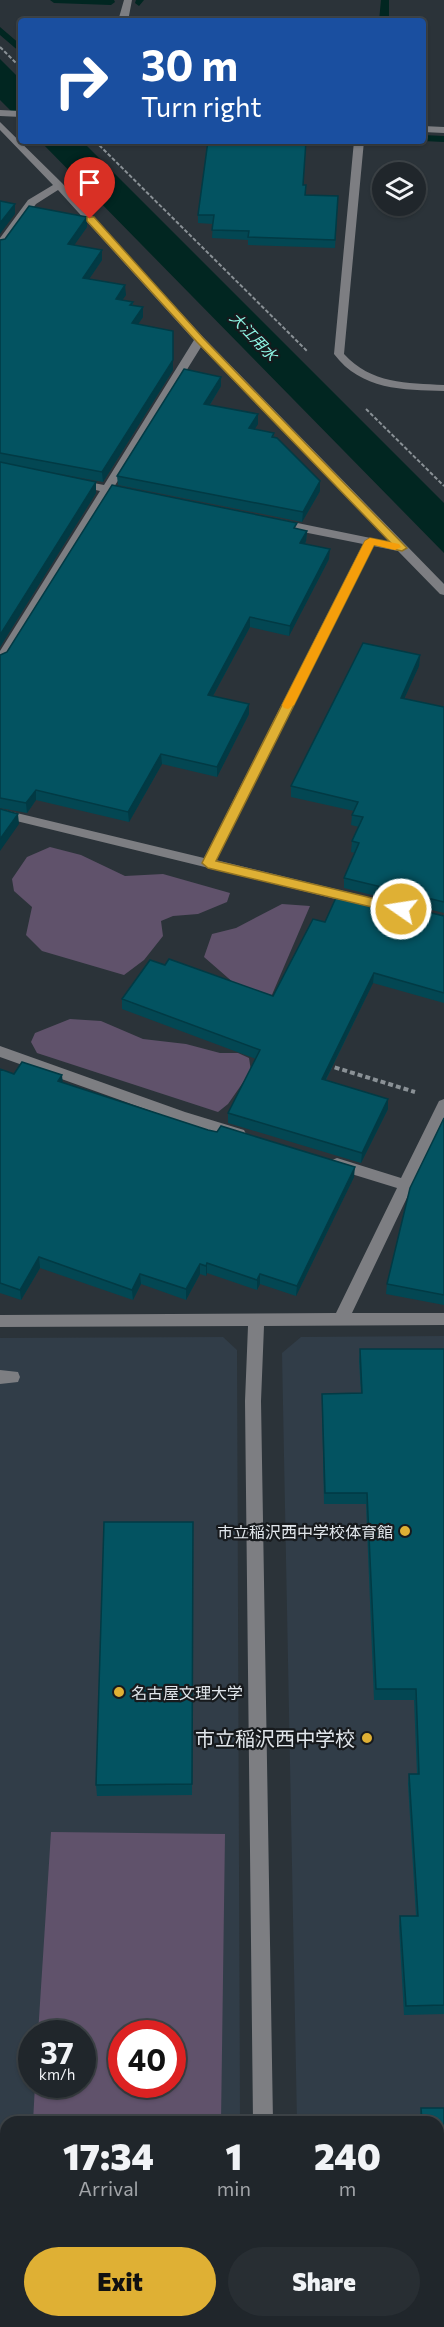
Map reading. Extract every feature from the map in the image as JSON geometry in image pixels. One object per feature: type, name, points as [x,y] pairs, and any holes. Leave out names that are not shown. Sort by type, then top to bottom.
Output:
[{"type":"street","points":[[124,18],[128,0]]},
{"type":"street","points":[[0,125],[18,143]]},
{"type":"street","points":[[426,129],[444,130]]},
{"type":"street","points":[[19,144],[200,340],[444,591]]},
{"type":"street","points":[[359,144],[339,354],[347,366],[370,381],[401,386],[444,388]]},
{"type":"street","points":[[0,245],[32,202],[59,185]]},
{"type":"street","points":[[0,661],[200,340]]},
{"type":"street","points":[[64,480],[142,496]]},
{"type":"street","points":[[267,521],[402,548]]},
{"type":"street","points":[[208,863],[370,541]]},
{"type":"street","points":[[0,813],[365,901]]},
{"type":"street","points":[[0,1051],[181,1116],[249,1137]]},
{"type":"street","points":[[341,1320],[444,1105]]},
{"type":"street","points":[[327,1161],[405,1185]]},
{"type":"street","points":[[0,1321],[444,1319]]},
{"type":"street","points":[[256,1320],[253,1401],[263,2116]]},
{"type":"path","points":[[0,47],[18,65]]},
{"type":"path","points":[[97,144],[308,351]]},
{"type":"path","points":[[359,402],[444,486]]},
{"type":"path","points":[[318,1062],[421,1094]]},
{"type":"shaded area","points":[[50,847],[81,855],[125,876],[163,874],[230,893],[227,902],[198,914],[173,916],[161,921],[163,936],[144,960],[124,975],[42,951],[26,935],[32,907],[14,891],[12,879],[27,857]]},
{"type":"shaded area","points":[[282,904],[310,906],[262,1018],[235,984],[204,957],[212,934],[236,928]]},
{"type":"shaded area","points":[[70,1019],[101,1021],[143,1039],[186,1044],[220,1053],[238,1053],[249,1058],[251,1071],[228,1104],[218,1112],[37,1053],[31,1042],[35,1033]]},
{"type":"shaded area","name":"市立稲沢西中学校","points":[[444,1336],[444,2116],[297,2116],[282,1353],[301,1337]]},
{"type":"shaded area","name":"名古屋文理大学","points":[[223,1337],[237,1350],[240,2116],[0,2116],[0,1338]]},
{"type":"shaded area","points":[[51,1832],[225,1834],[221,2116],[33,2116],[34,2098],[96,2098],[96,2020],[39,2020]]},
{"type":"water","points":[[0,59],[18,77],[18,118],[0,100]]},
{"type":"water","name":"大江用水","points":[[43,144],[85,144],[444,503],[444,553]]},
{"type":"building","points":[[208,144],[306,144],[303,185],[306,185],[305,195],[338,196],[335,240],[248,237],[249,231],[212,230],[214,215],[198,215]]},
{"type":"building","points":[[0,201],[15,204],[0,223]]},
{"type":"building","points":[[29,206],[87,217],[68,244],[102,250],[83,278],[125,285],[116,299],[133,302],[130,305],[143,307],[132,323],[173,331],[173,360],[102,472],[0,453],[0,240],[5,239]]},
{"type":"building","points":[[184,369],[221,377],[204,404],[258,414],[249,428],[274,433],[272,437],[277,438],[320,481],[303,512],[117,476]]},
{"type":"building","points":[[0,462],[96,482],[0,635]]},
{"type":"building","points":[[112,485],[297,523],[294,528],[307,531],[300,543],[330,549],[290,626],[250,617],[208,695],[249,704],[217,767],[161,754],[128,812],[36,790],[26,803],[0,798],[0,655],[7,652]]},
{"type":"building","points":[[363,643],[420,655],[401,698],[444,707],[444,902],[344,878],[359,843],[352,841],[363,817],[352,815],[358,802],[291,786]]},
{"type":"building","points":[[0,809],[18,814],[0,839]]},
{"type":"building","points":[[339,891],[444,916],[444,993],[374,973],[322,1079],[388,1099],[362,1153],[228,1113],[260,1050],[122,999],[150,960],[165,965],[169,959],[273,996],[313,919],[325,922]]},
{"type":"building","points":[[22,1062],[62,1075],[58,1081],[208,1130],[217,1132],[221,1126],[355,1167],[297,1286],[260,1274],[257,1280],[207,1263],[206,1266],[200,1264],[186,1289],[140,1274],[132,1290],[39,1257],[20,1290],[0,1283],[0,1069],[14,1074]]},
{"type":"building","points":[[444,1118],[444,1295],[387,1284],[410,1188]]},
{"type":"building","name":"市立稲沢西中学校体育館","points":[[360,1349],[444,1349],[444,2005],[406,2006],[400,1916],[418,1916],[409,1774],[419,1774],[416,1689],[376,1689],[367,1493],[325,1493],[322,1394],[362,1393]]},
{"type":"building","points":[[104,1522],[193,1522],[192,1784],[96,1785]]},
{"type":"building","points":[[421,2108],[444,2108],[444,2116],[422,2116]]},
{"type":"waterway","points":[[54,0],[111,2]]},
{"type":"waterway","points":[[384,18],[385,0]]},
{"type":"waterway","points":[[0,30],[18,47]]},
{"type":"waterway","points":[[426,138],[444,139]]},
{"type":"slow traffic","points":[[288,705],[370,541],[395,547]]},
{"type":"place","name":"市立稲沢西中学校体育館","points":[[405,1531]]},
{"type":"place","name":"名古屋文理大学","points":[[119,1692]]},
{"type":"place","name":"市立稲沢西中学校","points":[[367,1738]]},
{"type":"route","points":[[90,219],[200,340],[402,548],[370,541],[208,863],[401,909]]}]
